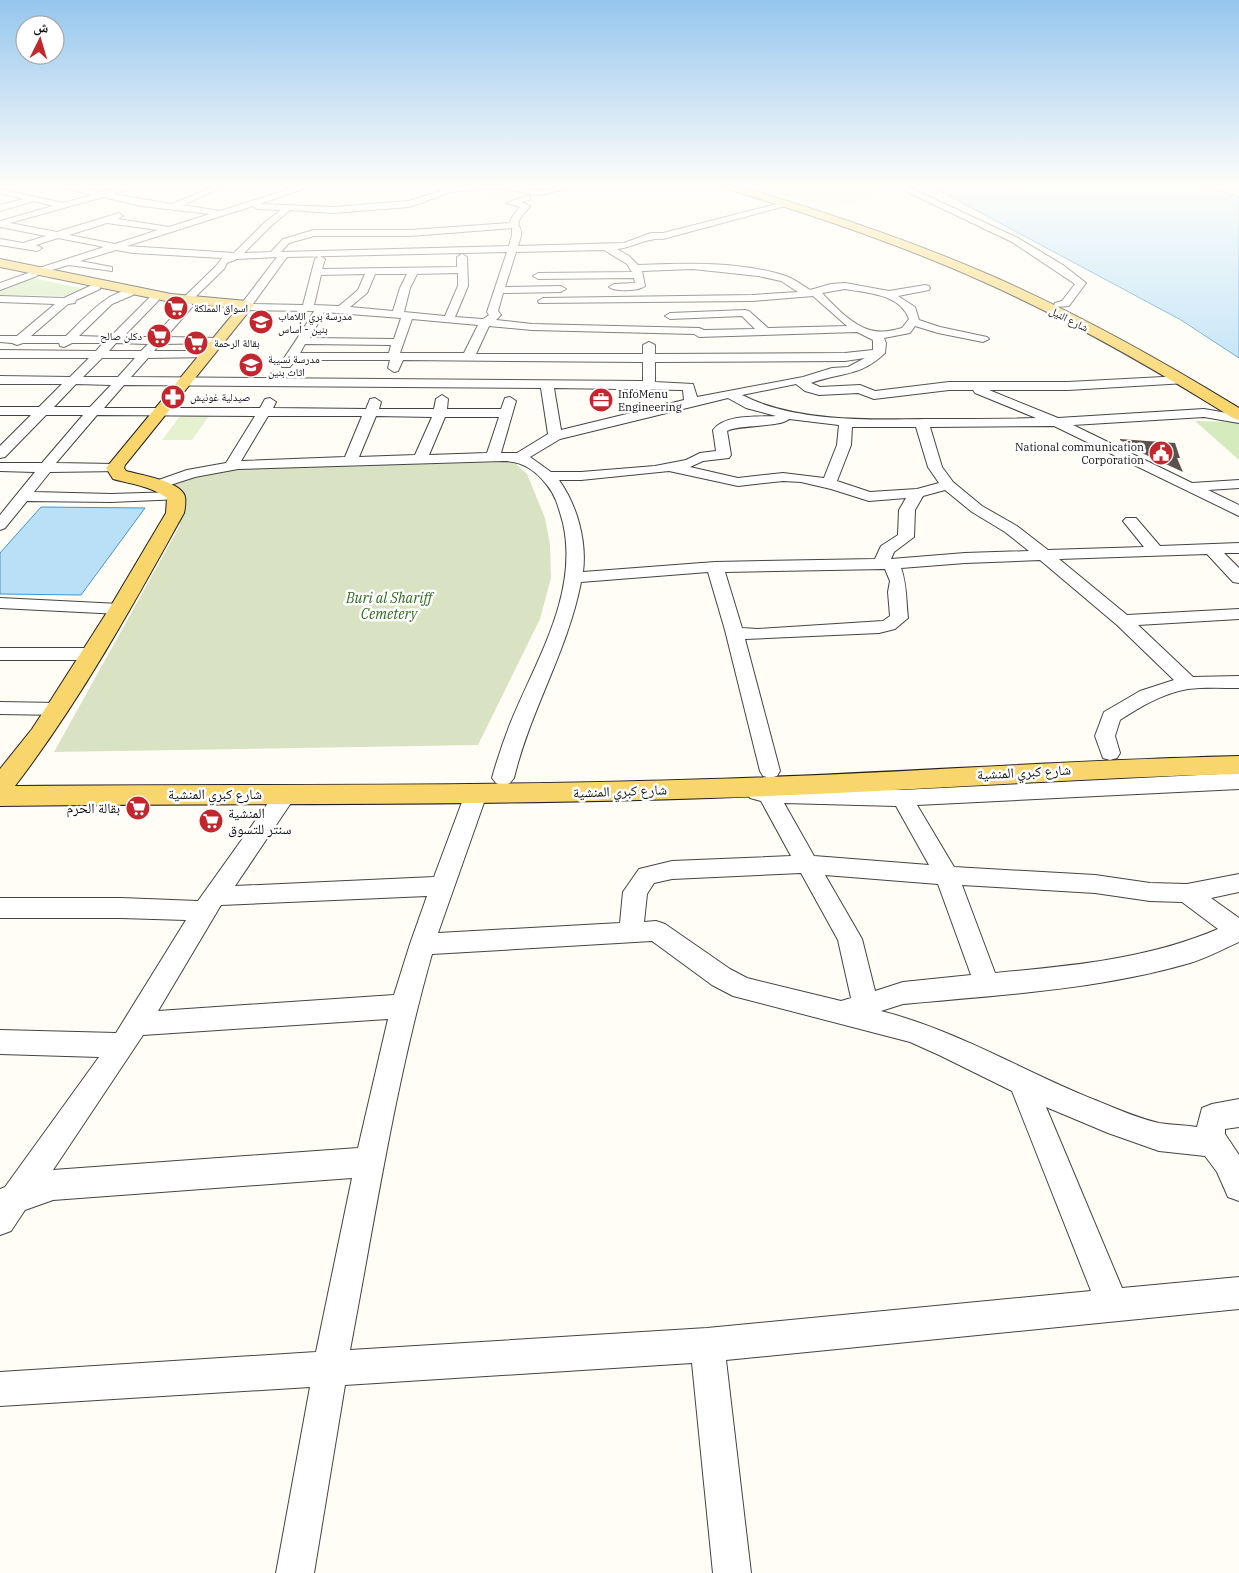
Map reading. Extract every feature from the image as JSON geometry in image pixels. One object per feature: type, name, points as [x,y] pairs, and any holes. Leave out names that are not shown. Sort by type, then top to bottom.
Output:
[{"type":"main road","name":"شارع النيل","points":[[936,257],[992,281],[1012,286],[1182,380],[1239,415]]},
{"type":"main road","name":"شارع النيل","points":[[949,257],[1059,305],[1142,348],[1239,404]]},
{"type":"main road","points":[[0,265],[186,301]]},
{"type":"main road","points":[[40,273],[154,299],[249,306]]},
{"type":"main road","points":[[158,487],[119,475],[115,468],[249,306]]},
{"type":"main road","points":[[1,787],[41,735],[58,709],[120,609],[175,513],[158,487],[129,472],[124,466],[134,451],[134,444]]},
{"type":"main road","name":"شارع كبري المنشية","points":[[1,787],[502,778],[768,782],[1110,753],[1239,749]]},
{"type":"main road","name":"شارع كبري المنشية","points":[[1,787],[286,794],[476,794],[713,788],[1161,766],[1239,765]]},
{"type":"street","points":[[0,287],[82,257]]},
{"type":"street","points":[[138,263],[151,257]]},
{"type":"street","points":[[0,525],[93,411],[188,306],[186,301],[221,267],[224,261],[233,257]]},
{"type":"street","points":[[249,306],[282,257]]},
{"type":"street","points":[[308,307],[321,257]]},
{"type":"street","points":[[385,257],[387,272]]},
{"type":"street","points":[[449,319],[463,286],[462,257]]},
{"type":"street","points":[[496,315],[492,312],[499,290],[507,276],[510,257]]},
{"type":"street","points":[[553,257],[638,271],[678,271],[693,266],[721,273],[765,274],[791,283],[811,293],[861,331],[880,340],[879,353]]},
{"type":"street","points":[[529,276],[575,262],[582,257]]},
{"type":"street","points":[[604,288],[645,286],[638,271],[625,257]]},
{"type":"street","points":[[1046,257],[1059,265],[1081,283],[1065,304],[1059,305]]},
{"type":"street","points":[[69,262],[109,269]]},
{"type":"street","points":[[317,272],[462,270]]},
{"type":"street","points":[[341,310],[363,291],[371,272]]},
{"type":"street","points":[[393,357],[403,315],[405,288],[413,272]]},
{"type":"street","points":[[0,278],[21,279]]},
{"type":"street","points":[[763,284],[791,283]]},
{"type":"street","points":[[666,285],[672,299]]},
{"type":"street","points":[[543,301],[624,308],[672,299],[695,300],[811,293],[831,286],[845,286],[889,294],[925,288]]},
{"type":"street","points":[[1,355],[65,301],[96,287]]},
{"type":"street","points":[[499,290],[573,288]]},
{"type":"street","points":[[708,288],[714,299]]},
{"type":"street","points":[[534,310],[543,301],[544,289]]},
{"type":"street","points":[[2,301],[108,302],[129,294]]},
{"type":"street","points":[[249,306],[308,307],[341,310],[350,319],[403,315],[532,326],[699,332],[861,331],[886,335],[906,332],[915,319],[911,309],[889,294]]},
{"type":"street","points":[[733,298],[744,314],[764,331]]},
{"type":"street","points":[[0,454],[154,299]]},
{"type":"street","points":[[695,300],[696,316],[705,358]]},
{"type":"street","points":[[7,398],[108,302]]},
{"type":"street","points":[[790,306],[823,302]]},
{"type":"street","points":[[231,466],[276,392],[275,382],[321,308]]},
{"type":"street","points":[[624,308],[632,329]]},
{"type":"street","points":[[659,316],[760,312]]},
{"type":"street","points":[[420,460],[440,412],[446,384],[485,322],[496,315],[512,313]]},
{"type":"street","points":[[338,342],[350,319]]},
{"type":"street","points":[[913,322],[938,330],[982,339]]},
{"type":"street","points":[[493,457],[532,326]]},
{"type":"street","points":[[649,385],[650,329]]},
{"type":"street","points":[[791,331],[808,356]]},
{"type":"street","points":[[0,339],[219,341]]},
{"type":"street","points":[[302,341],[397,342]]},
{"type":"street","points":[[290,356],[786,358],[808,356],[845,357],[879,353]]},
{"type":"street","points":[[520,458],[536,449],[542,442],[555,436],[691,402],[800,381],[830,372],[852,370],[879,353]]},
{"type":"street","points":[[1,355],[208,355]]},
{"type":"street","points":[[350,462],[370,412],[383,386],[390,382],[397,359],[393,357]]},
{"type":"street","points":[[786,358],[800,381],[809,388],[819,391],[860,389],[874,395],[964,385],[1059,386],[1182,380]]},
{"type":"street","points":[[0,380],[649,385],[689,387],[691,402]]},
{"type":"street","points":[[547,385],[555,436]]},
{"type":"street","points":[[964,385],[992,394],[1056,422],[1239,511]]},
{"type":"street","points":[[730,394],[751,405],[800,418],[846,424],[1056,422],[1204,413],[1239,420]]},
{"type":"street","points":[[1204,413],[1212,409],[1214,405],[1221,404]]},
{"type":"street","points":[[0,411],[506,413]]},
{"type":"street","points":[[546,476],[581,476],[670,468],[700,458],[724,455],[720,430],[730,424],[800,418]]},
{"type":"street","points":[[829,483],[844,445],[846,424]]},
{"type":"street","points":[[922,424],[935,467],[948,485],[977,509],[1021,536],[1123,621],[1188,683]]},
{"type":"street","points":[[0,504],[21,500],[111,498],[158,487],[182,476],[231,466],[493,457],[520,458],[536,466],[557,487],[563,498],[572,529],[576,569],[561,628],[539,683],[518,727],[502,778]]},
{"type":"street","points":[[0,467],[115,468]]},
{"type":"street","points":[[670,468],[738,482],[783,477],[829,483],[869,497],[917,493],[948,485]]},
{"type":"street","points":[[1193,487],[1239,484]]},
{"type":"street","points":[[734,630],[738,634],[758,634],[879,628],[889,625],[900,618],[896,592],[898,581],[886,564],[887,549],[906,537],[907,510],[917,493]]},
{"type":"street","points":[[1132,521],[1156,551]]},
{"type":"street","points":[[573,578],[600,574],[715,567],[886,564],[965,558],[1239,548]]},
{"type":"street","points":[[1211,549],[1239,578]]},
{"type":"street","points":[[715,567],[734,630],[768,782],[808,864],[850,939],[853,1009]]},
{"type":"street","points":[[0,603],[120,609]]},
{"type":"street","points":[[1123,621],[1239,614]]},
{"type":"street","points":[[0,654],[91,654]]},
{"type":"street","points":[[1110,753],[1105,736],[1110,717],[1136,700],[1160,689],[1188,683],[1239,682]]},
{"type":"street","points":[[0,708],[58,709]]},
{"type":"street","points":[[713,788],[768,782],[795,796],[902,798],[1239,782]]},
{"type":"street","points":[[5,1207],[129,1035],[209,903],[286,794]]},
{"type":"street","points":[[295,1573],[330,1369],[370,1162],[404,1006],[422,944],[476,794]]},
{"type":"street","points":[[902,798],[946,874],[987,985]]},
{"type":"street","points":[[631,933],[634,892],[647,875],[672,870],[808,864],[887,872],[1095,884],[1150,892],[1187,893],[1239,883]]},
{"type":"street","points":[[0,908],[121,908],[442,886]]},
{"type":"street","points":[[1187,893],[1239,931]]},
{"type":"street","points":[[422,944],[656,931],[721,976],[742,988],[853,1009],[950,1046],[1022,1082],[1108,1120],[1159,1137],[1205,1142],[1210,1138]]},
{"type":"street","points":[[853,1009],[903,993],[1052,979],[1134,966],[1190,952],[1239,931]]},
{"type":"street","points":[[0,1042],[129,1035],[404,1006]]},
{"type":"street","points":[[1022,1082],[1113,1305]]},
{"type":"street","points":[[1239,1113],[1212,1118],[1210,1138],[1227,1162],[1239,1186]]},
{"type":"street","points":[[5,1207],[53,1186],[370,1162]]},
{"type":"street","points":[[0,1389],[707,1345],[1239,1293]]},
{"type":"street","points":[[707,1345],[732,1573]]},
{"type":"green space","points":[[29,277],[85,289],[67,296],[0,295],[0,289]]},
{"type":"green space","points":[[180,416],[209,416],[192,440],[162,440]]},
{"type":"green space","points":[[1195,421],[1239,422],[1239,460]]},
{"type":"green space","name":"Buri al Shariff Cemetery","points":[[514,462],[527,474],[545,518],[550,544],[551,578],[540,619],[478,745],[54,752],[180,525],[169,478],[219,469]]},
{"type":"water","points":[[1064,257],[1239,257],[1239,358],[1181,320]]},
{"type":"water","points":[[41,507],[145,508],[81,595],[0,594],[0,553]]},
{"type":"building","name":"National communication Corporation","points":[[1120,439],[1175,443],[1180,458],[1177,458],[1183,472],[1144,454]]},
{"type":"place","name":"اسواق المملكة","points":[[176,308]]},
{"type":"place","name":"مدرسة بري اللاماب بنين - أساس","points":[[261,322]]},
{"type":"place","name":"دكلن صالح","points":[[159,336]]},
{"type":"place","name":"بقالة الرحمة","points":[[196,343]]},
{"type":"place","name":"مدرسة نسيبة اثاث بنين","points":[[251,365]]},
{"type":"place","name":"صيدلية غونيش","points":[[173,397]]},
{"type":"place","name":"InfoMenu Engineering","points":[[601,400]]},
{"type":"place","name":"National communication Corporation","points":[[1161,453]]},
{"type":"place","name":"بقالة الحرم","points":[[138,808]]},
{"type":"place","name":"المنشية سنتر للتسوق","points":[[211,821]]}]
